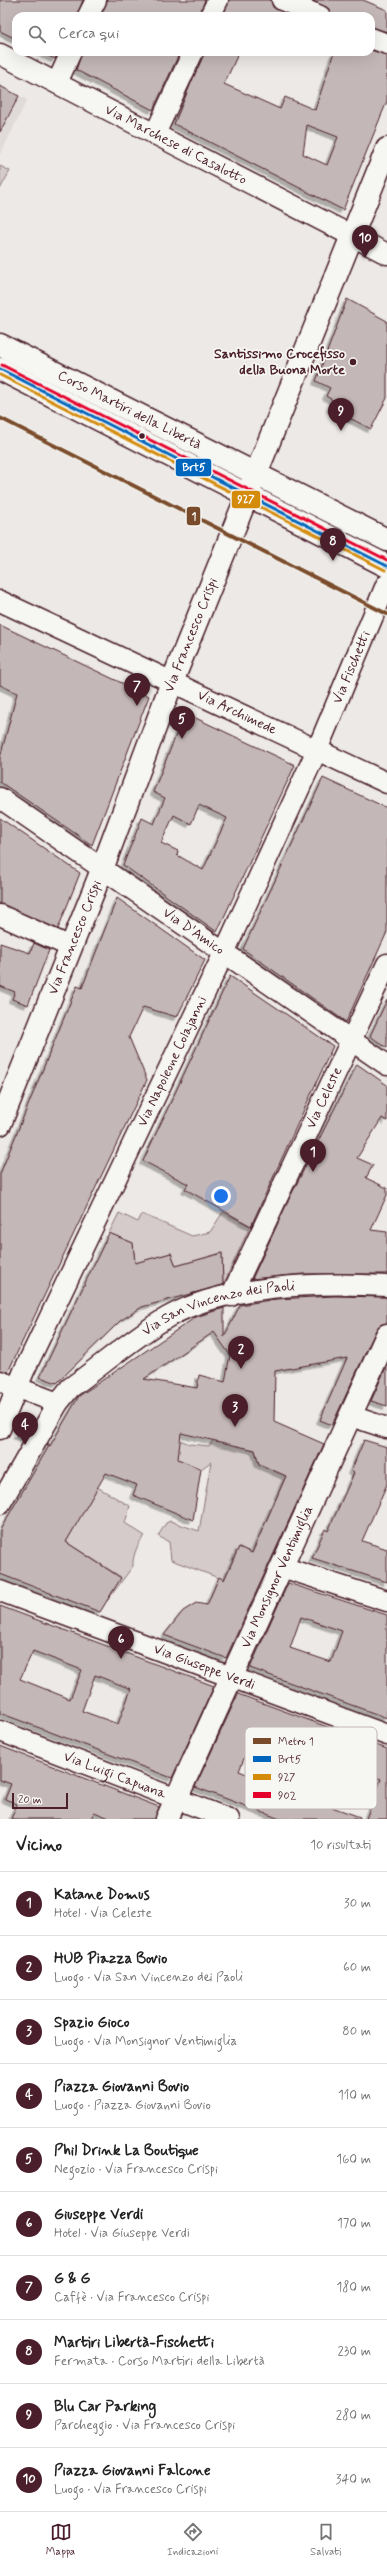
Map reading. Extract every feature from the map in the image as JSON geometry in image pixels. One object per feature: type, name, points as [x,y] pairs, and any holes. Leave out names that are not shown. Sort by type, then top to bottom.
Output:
[{"type":"main road","name":"Via Francesco Crispi","points":[[0,1124],[102,868],[172,682],[249,496],[387,149]]},
{"type":"main road","name":"Corso Martiri della Libertà","points":[[0,345],[387,540]]},
{"type":"main road","name":"Corso Martiri della Libertà","points":[[0,369],[249,496],[386,575]]},
{"type":"main road","name":"Via Monsignor Ventimiglia","points":[[167,1819],[387,1335]]},
{"type":"street","points":[[90,12],[96,0]]},
{"type":"street","points":[[212,12],[218,0]]},
{"type":"street","points":[[282,0],[310,12]]},
{"type":"street","points":[[375,40],[387,44]]},
{"type":"street","name":"Via Marchese di Casalotto","points":[[0,54],[387,254]]},
{"type":"street","points":[[57,83],[69,56]]},
{"type":"street","points":[[155,134],[191,56]]},
{"type":"street","name":"Via Fischetti","points":[[317,750],[386,575]]},
{"type":"street","name":"Via Archimede","points":[[0,601],[387,783]]},
{"type":"street","name":"Via Napoleone Colajanni","points":[[0,1429],[14,1380],[224,953],[317,750]]},
{"type":"street","name":"Via D'Amico","points":[[0,798],[387,1065]]},
{"type":"street","points":[[0,915],[71,947]]},
{"type":"street","name":"Via Celeste","points":[[231,1296],[387,964]]},
{"type":"street","name":"Via San Vincenzo dei Paoli","points":[[64,1395],[167,1318],[189,1307],[231,1296],[325,1283],[387,1286]]},
{"type":"street","points":[[3,1493],[64,1395],[14,1380]]},
{"type":"street","points":[[351,1416],[387,1428]]},
{"type":"street","points":[[282,1567],[387,1601]]},
{"type":"street","name":"Via Giuseppe Verdi","points":[[0,1590],[231,1678],[365,1727]]},
{"type":"street","name":"Via Luigi Capuana","points":[[0,1731],[229,1819]]},
{"type":"street","name":"Via Giuseppe Verdi","points":[[377,1731],[387,1735]]},
{"type":"shaded area","points":[[0,86],[27,100],[0,155]]},
{"type":"shaded area","points":[[0,166],[10,171],[0,189]]},
{"type":"shaded area","points":[[223,1212],[250,1226],[223,1285],[222,1253],[176,1266],[171,1253],[135,1263],[133,1243],[109,1233],[119,1213],[138,1222],[142,1214],[192,1236],[210,1232]]},
{"type":"shaded area","points":[[126,1420],[190,1444],[209,1446],[214,1439],[255,1450],[259,1464],[286,1476],[252,1553],[239,1547],[224,1580],[171,1560],[169,1542],[158,1536],[166,1523],[170,1521],[199,1531],[211,1462],[201,1469],[118,1435]]},
{"type":"shaded area","points":[[97,1487],[130,1506],[125,1523],[145,1536],[142,1538],[136,1550],[133,1559],[133,1566],[107,1601],[121,1577],[66,1542]]},
{"type":"building","points":[[0,0],[83,0],[78,12],[12,12],[12,37],[0,31]]},
{"type":"building","points":[[107,0],[205,0],[200,12],[102,12]]},
{"type":"building","points":[[229,0],[271,0],[273,7],[282,12],[224,12]]},
{"type":"building","points":[[312,0],[363,0],[387,10],[387,32],[375,28],[375,12],[330,12],[329,9]]},
{"type":"building","points":[[375,51],[387,55],[387,101],[343,210],[174,124],[202,56],[237,56],[224,84],[280,109],[285,97],[315,110],[333,56],[375,56]],"holes":[[[307,125],[338,137],[327,165],[303,154]]]},
{"type":"building","points":[[49,56],[56,56],[55,59]]},
{"type":"building","points":[[81,56],[178,56],[153,110],[76,70]]},
{"type":"building","points":[[0,86],[19,96],[0,132]]},
{"type":"building","name":"Santissimo Crocefisso della Buona Morte","points":[[347,299],[387,321],[387,398],[371,429],[330,408],[334,401],[326,396],[330,388],[316,381]]},
{"type":"building","points":[[0,625],[149,696],[92,845],[0,782],[0,758],[17,693],[0,685]]},
{"type":"building","points":[[185,713],[295,765],[217,932],[123,865],[142,818],[154,824],[165,798],[153,792]],"holes":[[[199,805],[227,818],[203,870],[177,855],[178,851],[161,843],[174,815],[191,824]]]},
{"type":"building","points":[[323,778],[387,808],[387,932],[346,1022],[243,949]]},
{"type":"building","points":[[0,818],[80,873],[58,929],[0,904]]},
{"type":"building","points":[[117,898],[205,960],[177,1017],[143,1007],[129,1037],[147,1080],[8,1372],[0,1370],[0,1174],[77,986],[82,988]]},
{"type":"building","points":[[0,943],[30,953],[34,943],[49,950],[28,1005],[12,999],[15,992],[0,986]]},
{"type":"building","points":[[230,976],[333,1046],[251,1226],[185,1189],[188,1184],[143,1161]]},
{"type":"building","points":[[387,1000],[387,1048],[370,1036]]},
{"type":"building","points":[[357,1064],[387,1085],[387,1121],[382,1118],[357,1158],[373,1165],[366,1178],[387,1188],[387,1195],[371,1230],[387,1232],[387,1274],[304,1274],[252,1279],[289,1199]]},
{"type":"building","points":[[109,1233],[133,1243],[135,1263],[171,1253],[176,1266],[222,1253],[223,1285],[142,1307],[120,1321],[57,1383],[40,1377]]},
{"type":"building","points":[[334,1296],[387,1297],[387,1323],[380,1325],[376,1330],[332,1425],[320,1420],[347,1358],[275,1371],[274,1422],[324,1444],[226,1658],[164,1635],[183,1611],[196,1603],[207,1605],[219,1577],[224,1580],[239,1547],[252,1553],[286,1476],[259,1464],[255,1450],[181,1433],[178,1459],[201,1469],[193,1520],[133,1495],[137,1485],[106,1473],[66,1542],[121,1578],[100,1612],[0,1574],[0,1530],[49,1446],[47,1445],[48,1443],[50,1446],[79,1396],[196,1317],[224,1308],[224,1337],[240,1305],[276,1299]],"holes":[[[214,1332],[230,1355],[225,1382],[199,1375],[197,1388],[144,1379]]]},
{"type":"building","points":[[387,1365],[387,1406],[371,1401]]},
{"type":"building","points":[[32,1425],[25,1438],[16,1435]]},
{"type":"building","points":[[364,1440],[387,1447],[387,1484],[362,1541],[387,1549],[387,1582],[312,1558],[325,1529],[328,1531],[354,1473],[351,1471]]},
{"type":"building","points":[[288,1583],[387,1615],[387,1718],[250,1668]],"holes":[[[301,1617],[342,1631],[331,1662],[290,1648]]]},
{"type":"building","points":[[0,1606],[214,1686],[172,1778],[0,1713]],"holes":[[[33,1651],[82,1670],[70,1699],[20,1679]],[[95,1675],[131,1689],[118,1724],[82,1711]]]},
{"type":"building","points":[[238,1694],[327,1727],[245,1727],[245,1756],[239,1771],[245,1773],[245,1806],[195,1787]]},
{"type":"building","points":[[377,1745],[387,1749],[387,1819],[366,1819],[370,1809],[377,1809],[377,1790],[381,1779],[377,1778]]},
{"type":"building","points":[[0,1746],[159,1807],[155,1819],[112,1819],[94,1812],[91,1819],[11,1819],[17,1804],[5,1799],[11,1784],[0,1780]]},
{"type":"building","points":[[253,1809],[337,1809],[360,1817],[360,1819],[280,1819]]},
{"type":"metro line","name":"1","points":[[0,418],[387,614]]},
{"type":"transit line","name":"902","points":[[2,365],[387,560]]},
{"type":"transit line","name":"Brt5","points":[[0,369],[387,566]]},
{"type":"transit line","name":"927","points":[[0,375],[385,570]]},
{"type":"place","name":"Piazza Giovanni Falcone","points":[[365,258]]},
{"type":"place","name":"Santissimo Crocefisso della Buona Morte","points":[[353,362]]},
{"type":"place","name":"Blu Car Parking","points":[[341,431]]},
{"type":"place","name":"Martiri Libertà-Fischetti","points":[[333,561]]},
{"type":"place","name":"G & G","points":[[137,706]]},
{"type":"place","name":"Phil Drink La Boutique","points":[[182,739]]},
{"type":"place","name":"Katane Domus","points":[[313,1172]]},
{"type":"place","name":"HUB Piazza Bovio","points":[[241,1369]]},
{"type":"place","name":"Spazio Gioco","points":[[235,1427]]},
{"type":"place","name":"Piazza Giovanni Bovio","points":[[25,1445]]},
{"type":"place","name":"Giuseppe Verdi","points":[[121,1659]]}]
